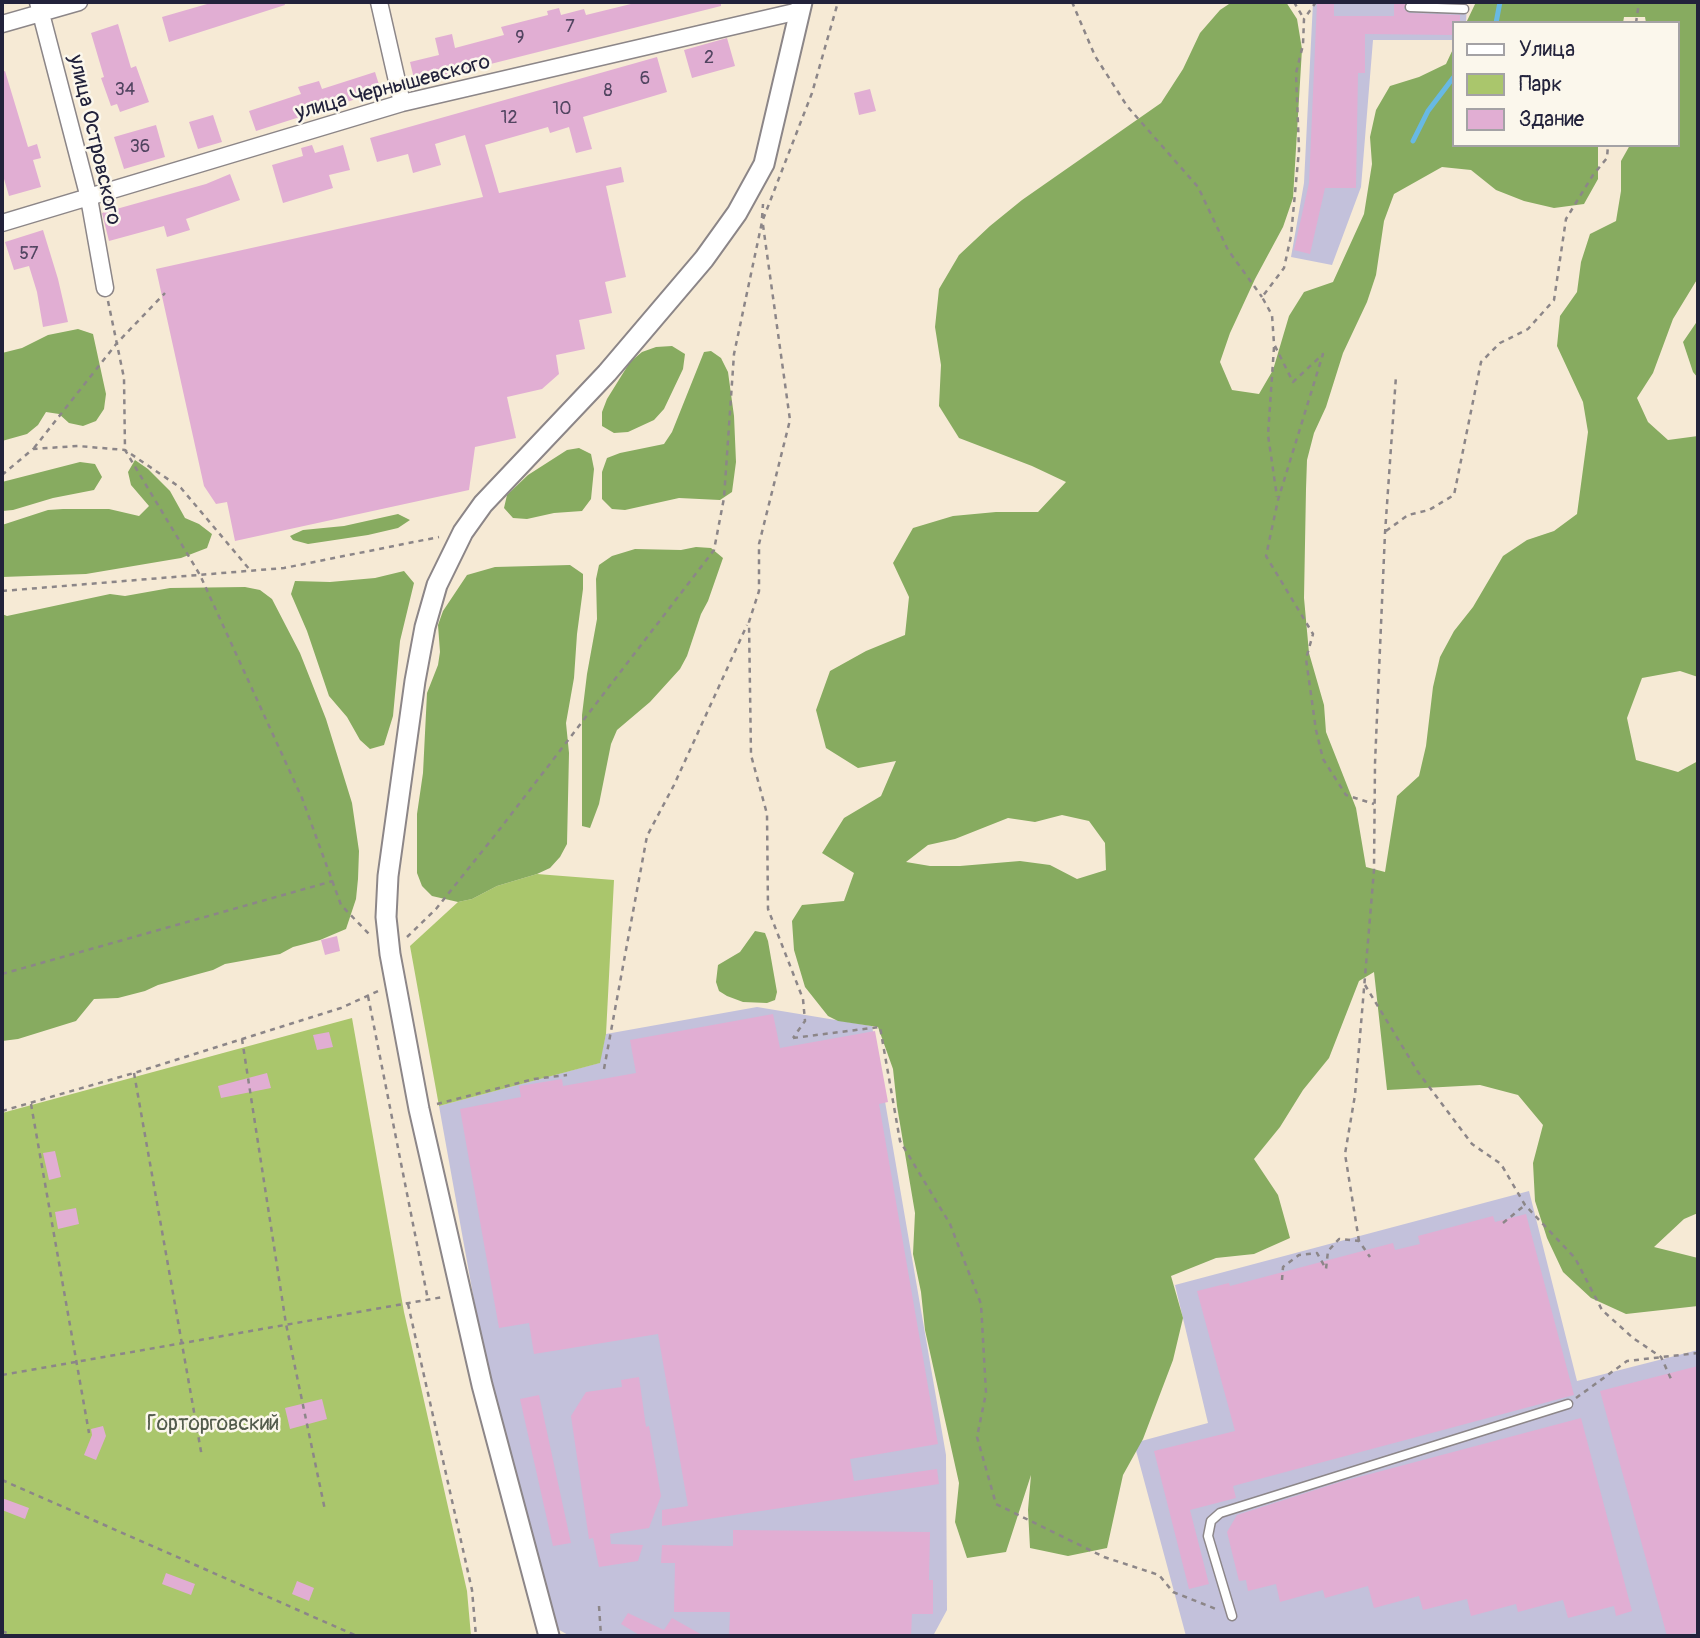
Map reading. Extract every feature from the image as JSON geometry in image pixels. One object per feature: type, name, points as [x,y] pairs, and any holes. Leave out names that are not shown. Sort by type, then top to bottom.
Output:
[{"type":"street","points":[[2,24],[40,7],[79,2]]},
{"type":"street","points":[[379,2],[402,103]]},
{"type":"street","points":[[549,1636],[482,1385],[419,1109],[394,983],[386,917],[388,876],[415,681],[425,627],[437,585],[463,532],[483,504],[607,373],[704,259],[737,213],[764,164],[801,6]]},
{"type":"street","name":"улица Чернышевского","points":[[2,223],[402,103],[801,6]]},
{"type":"street","name":"улица Островского","points":[[40,7],[89,198],[105,288]]},
{"type":"lane","points":[[1410,7],[1464,9]]},
{"type":"lane","points":[[1232,1616],[1208,1536],[1211,1521],[1220,1513],[1568,1404]]},
{"type":"path","points":[[390,954],[445,898],[714,550],[724,498],[734,354],[762,222],[812,93],[838,2]]},
{"type":"path","points":[[1072,2],[1095,56],[1127,106],[1198,187],[1228,250],[1262,297],[1272,316],[1274,344],[1268,435],[1278,500]]},
{"type":"path","points":[[1262,297],[1284,268],[1291,236],[1299,150],[1296,73],[1303,45],[1304,19],[1294,2]]},
{"type":"path","points":[[1304,19],[1316,2]]},
{"type":"path","points":[[1636,21],[1639,2]]},
{"type":"path","points":[[1385,533],[1408,514],[1429,510],[1454,495],[1481,362],[1500,343],[1528,329],[1554,300],[1566,219],[1607,158],[1608,147]]},
{"type":"path","points":[[604,1069],[647,836],[674,785],[749,622],[759,591],[759,544],[790,419],[762,222],[763,199]]},
{"type":"path","points":[[105,288],[124,378],[125,450],[200,575],[302,798],[341,905],[370,935]]},
{"type":"path","points":[[2,475],[33,449],[117,343],[164,293]]},
{"type":"path","points":[[1274,344],[1293,382],[1323,354],[1278,500],[1266,556],[1312,634],[1306,659],[1323,759],[1346,794],[1374,804]]},
{"type":"path","points":[[1370,1257],[1359,1241],[1345,1154],[1355,1095],[1374,870],[1374,804],[1385,533],[1396,376]]},
{"type":"path","points":[[33,449],[78,446],[125,450],[181,488],[251,571]]},
{"type":"path","points":[[2,591],[284,568],[463,532]]},
{"type":"path","points":[[749,622],[751,755],[767,814],[768,909],[803,999],[805,1021],[793,1038],[880,1027],[900,1141],[950,1224],[981,1304],[986,1394],[977,1437],[996,1504],[1104,1557],[1159,1575],[1173,1592],[1232,1616]]},
{"type":"path","points":[[2,974],[332,881]]},
{"type":"path","points":[[2,1111],[341,1008],[394,983]]},
{"type":"path","points":[[1365,985],[1418,1072],[1472,1144],[1501,1164],[1525,1205],[1575,1258],[1602,1310],[1633,1338],[1661,1357],[1672,1381]]},
{"type":"path","points":[[368,996],[428,1300]]},
{"type":"path","points":[[242,1040],[286,1324],[325,1510]]},
{"type":"path","points":[[134,1073],[202,1457]]},
{"type":"path","points":[[419,1109],[534,1079],[567,1075]]},
{"type":"path","points":[[31,1104],[89,1433]]},
{"type":"path","points":[[1503,1223],[1525,1205]]},
{"type":"path","points":[[1282,1280],[1283,1267],[1299,1255],[1317,1253],[1326,1269],[1328,1251],[1339,1239],[1359,1241]]},
{"type":"path","points":[[2,1375],[462,1294]]},
{"type":"path","points":[[408,1303],[472,1590],[476,1636]]},
{"type":"path","points":[[1568,1404],[1627,1361],[1698,1353]]},
{"type":"path","points":[[2,1480],[357,1636]]},
{"type":"path","points":[[599,1606],[601,1636]]},
{"type":"path","points":[[2,1631],[14,1636]]},
{"type":"shaded area","points":[[1313,2],[1467,2],[1466,21],[1452,21],[1452,40],[1373,40],[1361,187],[1332,265],[1291,257],[1304,183]]},
{"type":"shaded area","points":[[757,1007],[872,1026],[946,1455],[947,1610],[933,1636],[570,1636],[554,1627],[508,1489],[439,1106],[599,1063],[606,1034]]},
{"type":"shaded area","points":[[1529,1191],[1577,1381],[1698,1350],[1698,1636],[1186,1636],[1134,1443],[1208,1423],[1175,1285]]},
{"type":"green space","points":[[1232,2],[1286,2],[1297,19],[1302,49],[1293,198],[1283,227],[1230,333],[1220,362],[1232,390],[1259,394],[1273,370],[1289,316],[1304,292],[1333,282],[1364,214],[1372,164],[1370,137],[1376,110],[1390,86],[1419,77],[1446,64],[1452,51],[1452,147],[1598,147],[1598,179],[1584,204],[1554,208],[1524,201],[1496,190],[1471,170],[1442,167],[1394,194],[1384,221],[1376,275],[1367,302],[1343,353],[1326,407],[1314,433],[1307,460],[1306,489],[1304,598],[1309,653],[1324,705],[1326,732],[1356,808],[1366,867],[1385,872],[1397,796],[1419,776],[1440,657],[1503,556],[1527,540],[1554,531],[1577,514],[1588,432],[1583,402],[1557,346],[1560,316],[1577,292],[1581,262],[1590,234],[1616,221],[1621,191],[1621,161],[1629,147],[1679,147],[1679,21],[1646,21],[1645,17],[1624,17],[1623,21],[1467,21],[1476,2],[1698,2],[1698,278],[1673,319],[1653,373],[1637,398],[1648,422],[1668,440],[1698,436],[1698,677],[1680,671],[1642,678],[1627,718],[1636,760],[1678,772],[1698,761],[1698,1213],[1684,1219],[1654,1247],[1698,1258],[1698,1306],[1626,1314],[1591,1298],[1563,1272],[1547,1238],[1535,1201],[1533,1163],[1543,1125],[1518,1095],[1480,1085],[1387,1090],[1374,972],[1359,981],[1329,1058],[1254,1159],[1278,1195],[1290,1238],[1254,1254],[1216,1258],[1171,1276],[1183,1318],[1173,1360],[1143,1439],[1123,1475],[1107,1548],[1068,1556],[1030,1548],[1028,1510],[1031,1475],[1006,1552],[967,1558],[955,1522],[959,1483],[925,1330],[913,1254],[915,1213],[893,1069],[878,1027],[838,1021],[828,1016],[805,987],[794,950],[792,921],[802,905],[844,901],[854,873],[822,853],[844,818],[881,796],[896,761],[858,768],[826,748],[816,710],[830,671],[866,651],[905,635],[909,597],[893,563],[913,528],[953,516],[1038,512],[1066,482],[959,438],[939,406],[941,365],[935,327],[939,289],[959,255],[990,226],[1022,200],[1161,103],[1183,69],[1200,33],[1220,10]],"holes":[[[1062,815],[1089,821],[1105,843],[1106,870],[1077,879],[1050,865],[1020,861],[960,866],[930,866],[906,862],[928,845],[955,839],[1008,818],[1035,822]]]},
{"type":"green space","points":[[1698,320],[1698,378],[1693,372],[1683,342]]},
{"type":"green space","points":[[78,329],[93,334],[106,394],[104,409],[96,421],[83,426],[69,423],[59,414],[46,412],[38,425],[27,434],[2,441],[2,353],[22,348],[48,335]]},
{"type":"green space","points":[[672,346],[685,354],[683,369],[664,409],[654,420],[628,432],[614,433],[602,426],[602,412],[607,399],[630,362],[642,352],[656,347]]},
{"type":"green space","points":[[711,351],[721,358],[728,372],[736,462],[732,492],[720,500],[679,498],[625,510],[612,509],[602,499],[602,472],[607,458],[664,444],[672,432],[704,352]]},
{"type":"green space","points":[[579,448],[591,454],[594,469],[591,499],[582,511],[527,519],[513,518],[504,508],[507,495],[528,475],[567,450]]},
{"type":"green space","points":[[135,460],[170,491],[185,518],[212,534],[207,548],[181,558],[86,574],[2,577],[2,525],[48,510],[63,509],[109,509],[139,516],[149,506],[131,485],[128,472]]},
{"type":"green space","points":[[80,462],[95,464],[102,477],[94,490],[2,511],[2,482]]},
{"type":"green space","points":[[398,514],[410,520],[398,528],[368,535],[308,544],[293,540],[290,536],[303,530],[344,526]]},
{"type":"green space","points":[[711,548],[723,558],[687,656],[680,669],[650,702],[617,730],[611,744],[599,804],[590,828],[582,826],[582,715],[597,619],[596,579],[599,565],[612,556],[635,549],[681,550]]},
{"type":"green space","points":[[570,565],[583,574],[583,589],[574,678],[566,723],[569,753],[567,844],[550,868],[537,874],[458,902],[432,896],[422,886],[417,873],[417,814],[423,773],[427,693],[438,665],[438,625],[443,611],[467,575],[495,567]]},
{"type":"green space","points":[[404,571],[414,583],[400,641],[393,716],[384,745],[370,749],[360,740],[347,717],[329,696],[291,594],[295,581],[330,582],[375,578]]},
{"type":"green space","points":[[245,587],[260,590],[272,599],[300,653],[326,719],[352,803],[359,851],[358,879],[356,899],[346,929],[280,954],[225,964],[118,998],[94,999],[76,1021],[18,1039],[2,1041],[2,614],[7,616],[110,594],[125,596],[170,588]]},
{"type":"green space","points":[[537,874],[614,880],[606,1034],[600,1063],[439,1106],[410,946],[458,902]]},
{"type":"green space","points":[[755,931],[765,933],[768,941],[777,992],[775,1000],[767,1003],[743,1002],[727,996],[719,991],[716,982],[718,965],[740,952]]},
{"type":"green space","name":"Горторговский","points":[[352,1018],[404,1312],[467,1591],[471,1636],[2,1636],[2,1113]]},
{"type":"building","points":[[214,2],[284,2],[285,5],[169,42],[162,17]]},
{"type":"building","points":[[639,2],[721,2],[721,6],[415,83],[410,62],[439,55],[435,38],[452,34],[455,48],[504,35],[501,27],[548,15],[547,11],[559,8],[561,15],[584,9],[586,15]]},
{"type":"building","points":[[1394,2],[1406,2],[1404,9],[1409,13],[1460,15],[1460,21],[1452,21],[1452,35],[1365,34],[1365,73],[1358,73],[1356,188],[1325,188],[1310,254],[1294,250],[1309,183],[1317,3],[1334,4],[1334,16],[1394,16]]},
{"type":"building","points":[[118,24],[131,68],[136,66],[149,102],[120,112],[117,104],[111,106],[101,78],[104,77],[91,33]]},
{"type":"building","points":[[727,38],[735,66],[692,78],[684,50]]},
{"type":"building","points":[[657,57],[667,92],[583,117],[592,149],[576,153],[569,127],[550,133],[548,127],[485,145],[499,193],[621,167],[624,182],[606,186],[626,277],[605,282],[612,313],[579,320],[585,349],[556,355],[559,374],[542,389],[507,397],[516,438],[475,447],[469,490],[235,541],[227,502],[216,504],[204,486],[156,269],[483,197],[465,135],[435,144],[441,165],[413,173],[408,154],[377,162],[370,138]]},
{"type":"building","points":[[5,71],[28,147],[37,144],[41,158],[33,160],[41,187],[9,196],[2,172],[2,72]]},
{"type":"building","points":[[375,72],[381,91],[256,131],[249,111],[301,94],[298,87],[319,81],[322,89]]},
{"type":"building","points":[[870,89],[876,111],[859,115],[854,93]]},
{"type":"building","points":[[213,115],[222,142],[198,149],[189,122]]},
{"type":"building","points":[[156,125],[165,157],[124,169],[114,137]]},
{"type":"building","points":[[312,145],[315,153],[343,145],[350,170],[329,175],[333,188],[283,203],[272,165],[303,156],[301,148]]},
{"type":"building","points":[[230,174],[240,200],[186,219],[190,230],[167,237],[164,226],[109,241],[102,213],[206,184]]},
{"type":"building","points":[[43,230],[68,322],[43,327],[29,266],[14,270],[5,242]]},
{"type":"building","points":[[337,936],[340,951],[325,955],[321,940]]},
{"type":"building","points":[[773,1014],[780,1048],[875,1031],[888,1102],[879,1104],[938,1444],[850,1459],[854,1481],[937,1469],[939,1484],[662,1526],[662,1510],[688,1506],[658,1334],[534,1354],[529,1323],[499,1328],[460,1109],[521,1097],[519,1086],[562,1079],[563,1086],[636,1073],[630,1040]]},
{"type":"building","points":[[329,1032],[333,1047],[317,1050],[313,1035]]},
{"type":"building","points":[[267,1073],[271,1088],[221,1098],[218,1086]]},
{"type":"building","points":[[55,1151],[61,1177],[49,1180],[43,1153]]},
{"type":"building","points":[[76,1208],[79,1224],[58,1229],[55,1212]]},
{"type":"building","points":[[1526,1214],[1574,1395],[1233,1486],[1236,1498],[1190,1510],[1209,1584],[1189,1589],[1154,1451],[1235,1431],[1197,1291],[1229,1283],[1230,1286],[1393,1243],[1395,1250],[1420,1244],[1418,1236],[1493,1216],[1495,1222]]},
{"type":"building","points":[[1698,1366],[1698,1632],[1667,1636],[1600,1391]]},
{"type":"building","points":[[639,1377],[646,1427],[649,1426],[661,1496],[649,1528],[610,1534],[611,1544],[643,1545],[638,1561],[599,1567],[593,1538],[589,1539],[571,1416],[586,1392],[622,1387],[621,1380]]},
{"type":"building","points":[[539,1395],[571,1543],[553,1546],[520,1399]]},
{"type":"building","points":[[322,1399],[327,1419],[290,1429],[285,1408]]},
{"type":"building","points":[[1581,1418],[1632,1611],[1616,1616],[1614,1606],[1568,1618],[1563,1600],[1518,1612],[1516,1604],[1471,1616],[1467,1599],[1423,1610],[1419,1596],[1374,1608],[1368,1586],[1325,1598],[1323,1590],[1280,1602],[1276,1584],[1248,1591],[1246,1580],[1239,1581],[1227,1532],[1237,1515],[1340,1482]]},
{"type":"building","points":[[103,1426],[106,1436],[96,1460],[84,1455],[92,1435],[91,1429]]},
{"type":"building","points":[[2,1498],[29,1508],[25,1519],[2,1510]]},
{"type":"building","points":[[733,1530],[930,1532],[929,1580],[933,1580],[933,1614],[912,1614],[911,1636],[729,1636],[730,1612],[674,1612],[675,1563],[661,1563],[662,1545],[733,1546]]},
{"type":"building","points":[[166,1573],[195,1584],[191,1595],[162,1584]]},
{"type":"building","points":[[297,1581],[314,1588],[309,1601],[292,1594]]},
{"type":"building","points":[[628,1613],[664,1630],[672,1618],[704,1636],[641,1636],[621,1624]]},
{"type":"waterway","points":[[1496,21],[1500,2]]},
{"type":"waterway","points":[[1413,141],[1428,111],[1452,79]]}]
